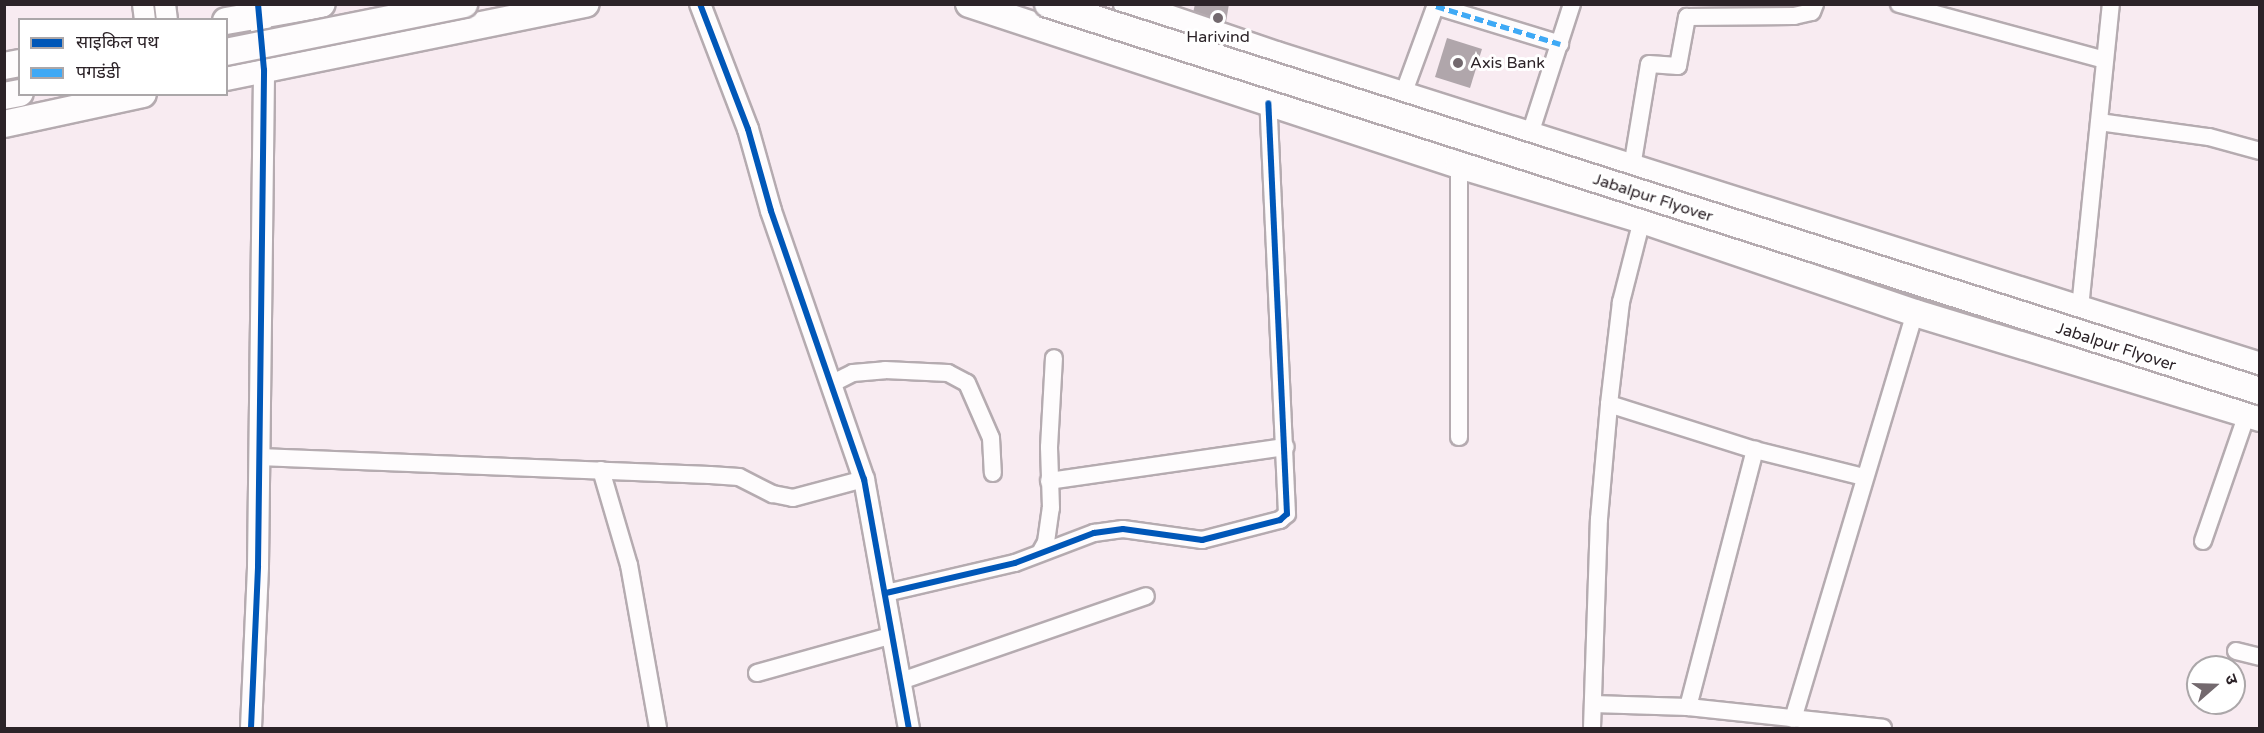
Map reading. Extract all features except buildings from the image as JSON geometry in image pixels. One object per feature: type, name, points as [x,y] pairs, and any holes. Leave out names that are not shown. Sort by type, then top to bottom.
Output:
[{"type":"main road","points":[[228,20],[259,10],[322,4]]},
{"type":"main road","points":[[228,52],[464,4]]},
{"type":"main road","points":[[228,77],[586,4]]},
{"type":"main road","points":[[969,4],[1459,165],[1642,220],[1915,313],[2253,416]]},
{"type":"main road","name":"Jabalpur Flyover","points":[[1048,4],[2259,391]]},
{"type":"main road","points":[[1127,4],[1276,55],[1406,93],[1642,171],[2259,366]]},
{"type":"main road","points":[[4,124],[134,96]]},
{"type":"street","points":[[700,4],[748,129],[771,211],[833,383],[864,479],[909,729]]},
{"type":"street","points":[[1530,134],[1572,4]]},
{"type":"street","points":[[1592,729],[1599,519],[1621,302],[1642,220],[1642,171],[1649,64],[1678,66],[1688,17],[1794,16],[1812,12],[1815,4]]},
{"type":"street","points":[[1899,4],[2105,60]]},
{"type":"street","points":[[2080,308],[2111,4]]},
{"type":"street","points":[[1386,141],[1406,93],[1436,5],[1560,44]]},
{"type":"street","points":[[251,729],[259,457],[264,70],[259,10]]},
{"type":"street","points":[[886,593],[970,575],[1094,533],[1123,529],[1202,540],[1280,520],[1289,506],[1268,103]]},
{"type":"street","points":[[2099,122],[2208,137],[2259,151]]},
{"type":"street","points":[[1459,165],[1459,437]]},
{"type":"street","points":[[1793,719],[1915,313]]},
{"type":"street","points":[[1040,553],[1049,529],[1054,358]]},
{"type":"street","points":[[833,383],[853,373],[885,370],[948,373],[967,383],[991,438],[993,473]]},
{"type":"street","points":[[1609,404],[1755,450],[1864,477]]},
{"type":"street","points":[[2203,541],[2253,416]]},
{"type":"street","points":[[1049,481],[1286,447]]},
{"type":"street","points":[[1688,707],[1755,450]]},
{"type":"street","points":[[259,457],[739,477],[773,494],[792,498],[864,479]]},
{"type":"street","points":[[601,470],[621,526],[655,695],[658,729]]},
{"type":"street","points":[[901,681],[1146,596]]},
{"type":"street","points":[[757,673],[893,635]]},
{"type":"street","points":[[2236,651],[2259,657]]},
{"type":"street","points":[[1593,704],[1688,707],[1883,729]]},
{"type":"marked path","points":[[1436,6],[1560,44]]},
{"type":"cycle path","points":[[251,728],[258,566],[264,70],[258,4]]},
{"type":"cycle path","points":[[700,4],[748,129],[771,211],[864,479],[909,728]]},
{"type":"cycle path","points":[[886,593],[1015,563],[1094,533],[1123,529],[1202,540],[1280,520],[1287,514],[1268,103]]},
{"type":"place","name":"Harivind","points":[[1218,18]]},
{"type":"place","name":"Axis Bank","points":[[1458,63]]}]
